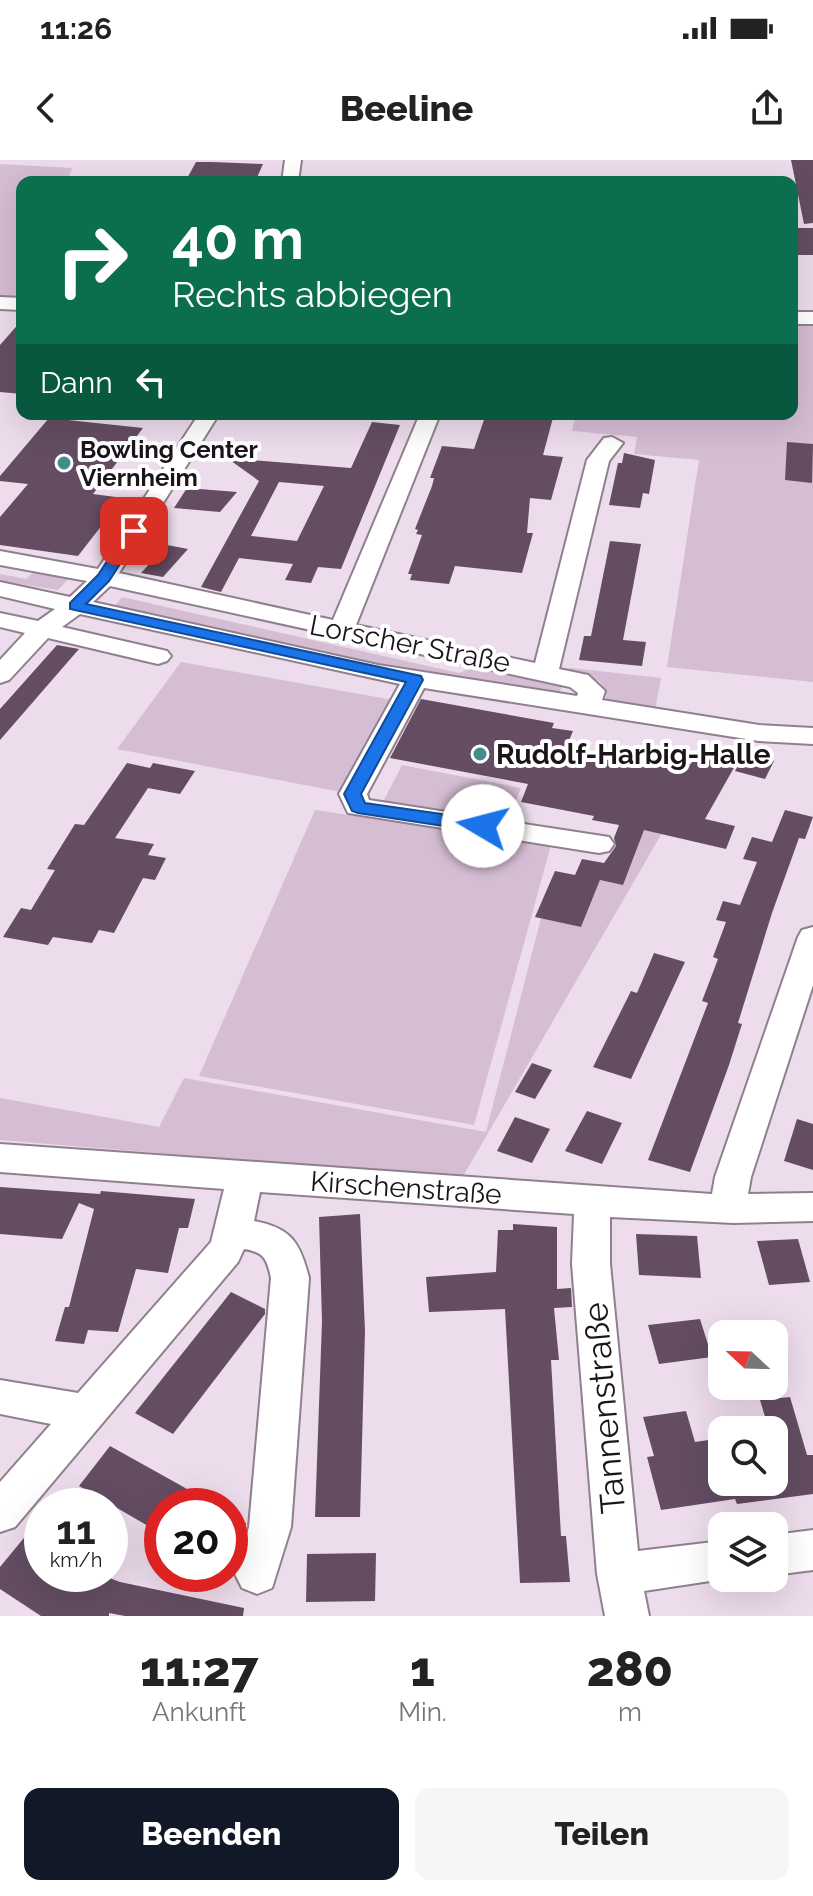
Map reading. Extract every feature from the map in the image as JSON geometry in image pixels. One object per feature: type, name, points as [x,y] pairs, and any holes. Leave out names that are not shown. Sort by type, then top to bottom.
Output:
[{"type":"street","points":[[0,675],[43,629],[75,606],[104,578],[205,420]]},
{"type":"street","points":[[342,629],[428,420]]},
{"type":"street","points":[[545,673],[598,460],[612,443]]},
{"type":"street","points":[[0,558],[579,681],[592,691],[587,708]]},
{"type":"street","name":"Lorscher Straße","points":[[0,589],[415,680],[759,733],[813,736]]},
{"type":"street","points":[[0,620],[158,656]]},
{"type":"street","points":[[415,680],[353,794],[358,807],[599,844]]},
{"type":"street","points":[[728,1207],[733,1177],[813,937]]},
{"type":"street","name":"Kirschenstraße","points":[[0,1158],[592,1200],[728,1207],[813,1207]]},
{"type":"street","points":[[0,1513],[225,1251],[233,1233],[245,1176]]},
{"type":"street","name":"Tannenstraße","points":[[592,1200],[591,1264],[619,1574],[627,1616]]},
{"type":"street","points":[[233,1233],[258,1236],[277,1243],[285,1251],[290,1278],[270,1527],[257,1574]]},
{"type":"street","points":[[0,1397],[85,1412]]},
{"type":"street","points":[[788,1553],[813,1550]]},
{"type":"street","points":[[619,1574],[708,1563]]},
{"type":"shaded area","points":[[0,164],[72,168],[69,176],[16,176],[16,297],[0,297]]},
{"type":"shaded area","points":[[798,324],[813,325],[813,682],[667,667],[699,460],[634,454],[637,437],[572,431],[575,420],[798,420]]},
{"type":"shaded area","points":[[35,571],[69,578],[58,590],[0,581],[0,574],[26,579]]},
{"type":"shaded area","points":[[122,597],[459,673],[478,666],[563,685],[558,695],[412,671],[114,607]]},
{"type":"shaded area","points":[[181,662],[393,700],[341,792],[117,749]]},
{"type":"shaded area","points":[[568,669],[661,678],[655,710],[606,701],[606,689],[599,681]]},
{"type":"shaded area","points":[[402,765],[521,788],[505,826],[383,802]]},
{"type":"shaded area","points":[[315,810],[551,845],[474,1125],[199,1076]]},
{"type":"shaded area","points":[[640,829],[662,833],[462,1178],[0,1140],[0,1098],[159,1127],[184,1078],[486,1132],[541,918],[581,927],[600,880],[623,884],[638,846]]},
{"type":"building","points":[[791,160],[813,160],[813,223],[804,224],[798,176],[794,176]]},
{"type":"building","points":[[196,162],[263,164],[258,176],[188,176]]},
{"type":"building","points":[[798,228],[813,228],[813,255],[798,255]]},
{"type":"building","points":[[16,327],[16,393],[0,392],[0,345]]},
{"type":"building","points":[[47,420],[143,428],[93,494],[123,498],[78,556],[0,545],[0,517],[28,484],[0,481],[0,476]]},
{"type":"building","points":[[484,420],[552,420],[543,455],[563,457],[551,500],[530,498],[527,533],[533,533],[522,573],[455,566],[449,584],[410,580],[412,574],[408,574],[422,535],[416,534],[418,530],[415,529],[432,486],[434,478],[430,478],[442,446],[474,449]]},
{"type":"building","points":[[372,422],[400,425],[341,569],[318,567],[311,583],[285,580],[293,564],[239,558],[221,592],[201,587],[259,481],[227,458],[351,468]],"holes":[[[279,482],[324,486],[297,541],[251,536]]]},
{"type":"building","points":[[787,442],[813,444],[812,483],[785,480]]},
{"type":"building","points":[[624,453],[655,460],[649,494],[643,493],[640,508],[609,505],[618,463],[622,463]]},
{"type":"building","points":[[187,488],[237,492],[220,512],[174,508]]},
{"type":"building","points":[[610,541],[641,544],[623,640],[646,642],[642,666],[579,660],[584,636],[591,636]]},
{"type":"building","points":[[167,545],[188,549],[163,577],[141,573]]},
{"type":"building","points":[[57,645],[79,649],[0,740],[0,709]]},
{"type":"building","points":[[421,699],[554,723],[552,728],[573,731],[564,752],[615,761],[618,751],[691,764],[699,747],[740,757],[705,819],[735,826],[726,849],[644,830],[623,885],[600,880],[581,927],[535,917],[555,871],[575,875],[582,859],[604,863],[616,846],[614,838],[619,825],[592,820],[594,816],[521,802],[528,784],[390,758]]},
{"type":"building","points":[[745,753],[774,761],[765,779],[735,771]]},
{"type":"building","points":[[127,763],[150,768],[153,763],[195,771],[180,794],[148,788],[115,838],[154,844],[148,855],[166,858],[155,880],[143,878],[114,933],[99,930],[92,943],[53,937],[48,945],[3,937],[21,908],[31,910],[55,870],[47,869],[75,824],[84,825]]},
{"type":"building","points":[[785,810],[813,817],[805,839],[799,838],[772,913],[738,1023],[742,1024],[690,1172],[648,1160],[708,1003],[702,1001],[718,959],[713,957],[726,922],[716,920],[723,901],[740,905],[757,862],[743,859],[752,837],[772,842]]},
{"type":"building","points":[[654,953],[685,962],[631,1079],[593,1067],[631,991],[637,993]]},
{"type":"building","points":[[532,1063],[552,1070],[535,1099],[515,1092]]},
{"type":"building","points":[[587,1111],[622,1123],[602,1164],[565,1151]]},
{"type":"building","points":[[515,1117],[550,1129],[532,1163],[497,1151]]},
{"type":"building","points":[[797,1119],[813,1124],[813,1170],[784,1161]]},
{"type":"building","points":[[0,1187],[195,1199],[188,1228],[179,1228],[168,1273],[136,1269],[118,1332],[88,1330],[84,1344],[55,1341],[65,1307],[69,1307],[94,1209],[79,1203],[62,1239],[0,1234]]},
{"type":"building","points":[[360,1214],[365,1331],[360,1517],[315,1517],[322,1321],[319,1217]]},
{"type":"building","points":[[513,1224],[557,1227],[557,1289],[571,1288],[572,1307],[554,1308],[559,1360],[551,1360],[561,1536],[566,1536],[570,1582],[520,1583],[505,1309],[429,1312],[426,1277],[496,1272],[498,1230],[513,1230]]},
{"type":"building","points":[[636,1234],[697,1236],[701,1278],[639,1275]]},
{"type":"building","points":[[798,1239],[810,1282],[769,1285],[757,1241]]},
{"type":"building","points":[[231,1292],[265,1309],[265,1314],[173,1434],[135,1413]]},
{"type":"building","points":[[700,1319],[708,1344],[708,1358],[659,1364],[648,1325]]},
{"type":"building","points":[[788,1397],[807,1455],[813,1455],[813,1494],[737,1504],[735,1499],[661,1510],[647,1457],[654,1456],[643,1417],[686,1411],[695,1442],[708,1440],[708,1496],[788,1496],[788,1416],[765,1416],[760,1400],[788,1400]]},
{"type":"building","points":[[110,1446],[184,1488],[144,1488],[144,1524],[128,1514],[128,1488],[79,1486]]},
{"type":"building","points":[[24,1538],[24,1592],[128,1592],[128,1584],[144,1587],[144,1592],[168,1592],[244,1608],[243,1616],[125,1616],[109,1613],[109,1616],[41,1616],[0,1589],[0,1567]]},
{"type":"building","points":[[376,1553],[375,1601],[306,1602],[307,1554]]},
{"type":"place","name":"Bowling Center Viernheim","points":[[64,463]]},
{"type":"place","name":"Rudolf-Harbig-Halle","points":[[480,754]]},
{"type":"route","points":[[134,531],[104,578],[75,606],[415,680],[353,794],[358,807],[483,826]]}]
